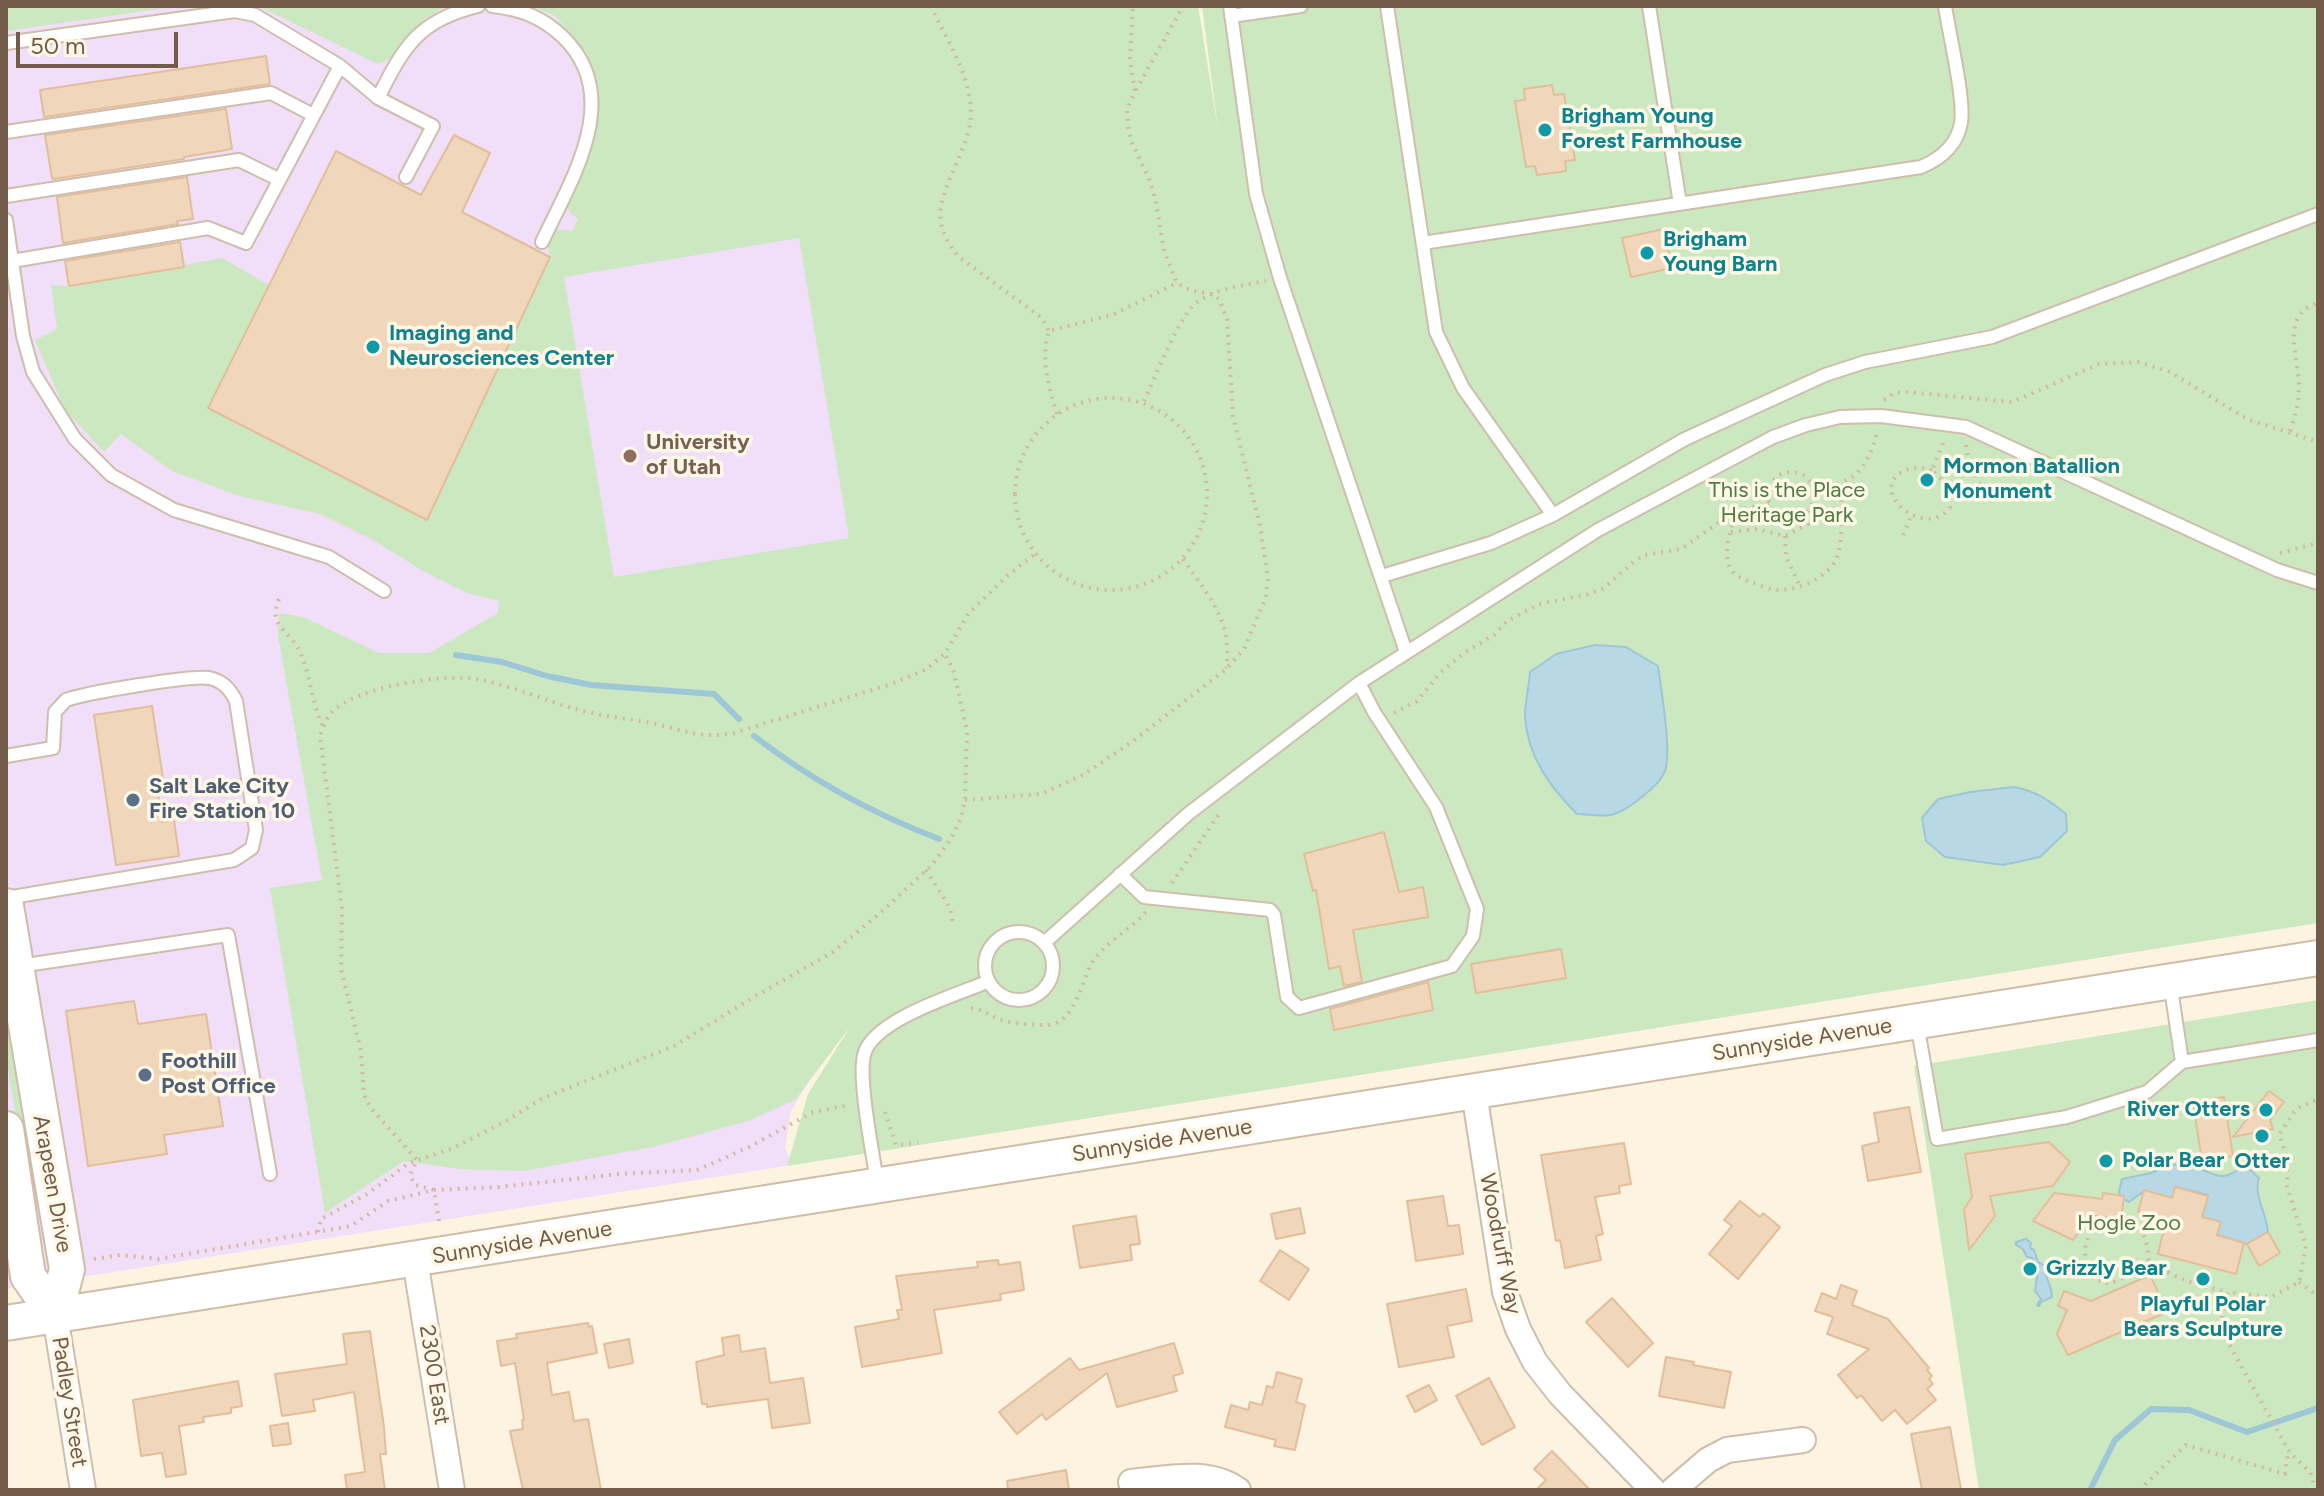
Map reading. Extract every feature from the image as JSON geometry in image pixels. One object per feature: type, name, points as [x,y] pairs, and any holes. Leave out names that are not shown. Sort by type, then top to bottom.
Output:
[{"type":"main road","name":"Arapeen Drive","points":[[6,906],[67,1269],[55,1315]]},
{"type":"main road","name":"Sunnyside Avenue","points":[[6,1323],[2318,958]]},
{"type":"main road","name":"Arapeen Drive","points":[[6,1129],[28,1276],[55,1315]]},
{"type":"street","name":"Woodruff Way","points":[[1474,1092],[1505,1292],[1518,1329],[1535,1362],[1560,1394],[1653,1490]]},
{"type":"street","name":"2300 East","points":[[415,1260],[452,1490]]},
{"type":"street","name":"Padley Street","points":[[55,1315],[83,1490]]},
{"type":"street","points":[[1673,1490],[1708,1460],[1727,1450],[1803,1440]]},
{"type":"street","points":[[1131,1482],[1202,1476],[1227,1482],[1238,1490]]},
{"type":"lane","points":[[378,98],[403,51],[425,28],[452,12],[478,6]]},
{"type":"lane","points":[[492,6],[518,8],[548,23],[572,46],[587,73],[593,104],[587,142],[542,242]]},
{"type":"lane","points":[[1301,6],[1231,11],[1256,194],[1280,278],[1406,652]]},
{"type":"lane","points":[[1387,6],[1436,332],[1463,388],[1553,515]]},
{"type":"lane","points":[[1649,6],[1680,204]]},
{"type":"lane","points":[[1423,243],[1921,167],[1938,160],[1949,148],[1961,123],[1945,6]]},
{"type":"lane","points":[[6,43],[235,11],[255,15],[340,66],[378,98],[433,126],[406,177]]},
{"type":"lane","points":[[12,261],[208,228],[246,243],[340,66]]},
{"type":"lane","points":[[6,132],[271,93],[313,115]]},
{"type":"lane","points":[[6,196],[239,160],[278,179]]},
{"type":"lane","points":[[1382,576],[1491,543],[1553,515],[1685,439],[1825,375],[1865,362],[1992,337],[2318,214]]},
{"type":"lane","points":[[6,220],[20,320],[33,372],[75,439],[111,475],[174,510],[329,557],[384,591]]},
{"type":"lane","points":[[6,321],[20,320]]},
{"type":"lane","points":[[1044,943],[1199,805],[1359,683],[1598,530],[1773,437],[1806,425],[1840,417],[1881,416],[1966,427],[2277,570],[2318,583]]},
{"type":"lane","points":[[6,756],[53,748],[55,712],[66,700],[167,682],[210,679],[228,687],[241,717],[256,830],[252,848],[234,860],[6,898]]},
{"type":"lane","points":[[1120,874],[1144,897],[1270,910],[1274,915],[1287,997],[1299,1008],[1452,966],[1473,936],[1477,909],[1436,807],[1374,712],[1359,683]]},
{"type":"lane","points":[[1022,933],[1039,937],[1053,960],[1049,985],[1040,994],[1009,999],[995,992],[987,982],[985,966],[988,952],[1000,937],[1022,933]]},
{"type":"lane","points":[[16,966],[228,935],[270,1174]]},
{"type":"lane","points":[[877,1186],[863,1080],[864,1054],[874,1037],[891,1023],[987,982]]},
{"type":"lane","points":[[2170,982],[2182,1062]]},
{"type":"lane","points":[[1917,1023],[1937,1139],[2067,1117],[2147,1092],[2182,1062],[2318,1040]]},
{"type":"path","points":[[931,6],[960,69],[971,104],[968,133],[941,206],[939,218],[943,231],[949,246],[959,257],[1042,318],[1049,331],[1044,346],[1044,366],[1057,414]]},
{"type":"path","points":[[1133,6],[1130,60],[1135,92]]},
{"type":"path","points":[[965,800],[1041,794],[1083,775],[1225,670],[1244,649],[1266,597],[1268,578],[1260,526],[1233,416],[1227,319],[1219,299],[1177,283],[1164,251],[1150,181],[1131,141],[1127,109],[1183,6]]},
{"type":"path","points":[[1144,401],[1193,305],[1212,294],[1280,278]]},
{"type":"path","points":[[1049,331],[1114,314],[1177,283]]},
{"type":"path","points":[[2290,431],[2297,411],[2299,391],[2293,331],[2298,316],[2318,303]]},
{"type":"path","points":[[1884,400],[1894,393],[1907,392],[2012,402],[2099,364],[2139,362],[2170,372],[2247,419],[2318,442]]},
{"type":"path","points":[[1097,399],[1144,401],[1180,427],[1197,450],[1206,478],[1207,507],[1199,535],[1183,559],[1161,577],[1136,587],[1108,591],[1080,586],[1056,573],[1035,554],[1021,530],[1015,503],[1016,475],[1026,449],[1043,426],[1057,414],[1097,399]]},
{"type":"path","points":[[1814,490],[1850,481],[1862,468],[1873,448],[1878,430],[1889,431]]},
{"type":"path","points":[[1938,436],[1953,440]]},
{"type":"path","points":[[1932,470],[1945,438]]},
{"type":"path","points":[[1963,443],[1974,474],[1982,486],[1979,503]]},
{"type":"path","points":[[1910,468],[1932,470],[1948,486],[1950,507],[1937,517],[1925,519],[1902,509],[1894,499],[1893,482],[1898,474],[1910,468]]},
{"type":"path","points":[[1790,472],[1800,474],[1809,480],[1814,490],[1813,503],[1804,514],[1784,517],[1769,504],[1768,492],[1772,482],[1780,475],[1790,472]]},
{"type":"path","points":[[1736,510],[1728,558],[1729,566],[1738,578],[1772,590],[1800,586],[1822,576],[1835,563],[1839,547],[1841,484]]},
{"type":"path","points":[[1392,714],[1417,701],[1441,672],[1464,653],[1494,635],[1507,621],[1539,604],[1604,588],[1645,555],[1681,549],[1736,510],[1769,504]]},
{"type":"path","points":[[1731,532],[1757,529],[1785,536],[1808,524],[1804,514]]},
{"type":"path","points":[[1903,535],[1912,514]]},
{"type":"path","points":[[1785,536],[1786,557],[1800,586]]},
{"type":"path","points":[[2280,553],[2318,543]]},
{"type":"path","points":[[417,1160],[371,1108],[364,1095],[361,1051],[341,969],[342,909],[320,735],[330,714],[358,696],[387,687],[452,676],[478,679],[586,712],[657,724],[696,736],[714,737],[734,733],[891,684],[927,669],[945,653],[969,613],[1035,554]]},
{"type":"path","points":[[1183,559],[1222,621],[1229,649],[1225,670]]},
{"type":"path","points":[[279,599],[273,614],[298,648],[314,709],[323,727]]},
{"type":"path","points":[[318,1232],[321,1219],[367,1194],[417,1160],[451,1149],[543,1098],[674,1046],[833,952],[926,870],[951,839],[965,800],[967,730],[953,669],[945,653]]},
{"type":"path","points":[[1169,889],[1226,803]]},
{"type":"path","points":[[926,870],[950,908],[953,924]]},
{"type":"path","points":[[968,1008],[985,1011],[1003,1021],[1049,1025],[1063,1020],[1102,949],[1148,910]]},
{"type":"path","points":[[2299,1282],[2306,1246],[2287,1187],[2288,1160],[2279,1135],[2296,1109],[2318,1099]]},
{"type":"path","points":[[882,1101],[896,1145],[918,1143]]},
{"type":"path","points":[[87,1263],[98,1256],[158,1259],[351,1226],[388,1201],[434,1190],[697,1170],[749,1147],[813,1112],[851,1105]]},
{"type":"path","points":[[417,1160],[410,1175],[415,1185],[434,1190]]},
{"type":"path","points":[[434,1190],[439,1221]]},
{"type":"path","points":[[2131,1220],[2140,1226],[2147,1241],[2149,1261],[2140,1271],[2109,1284],[2093,1278],[2085,1263],[2084,1245],[2092,1229],[2131,1220]]},
{"type":"path","points":[[2149,1261],[2186,1282],[2228,1292],[2271,1297],[2299,1282]]},
{"type":"path","points":[[2299,1282],[2318,1296]]},
{"type":"path","points":[[2228,1292],[2220,1328],[2289,1450],[2310,1472],[2316,1490]]},
{"type":"path","points":[[2139,1490],[2186,1445],[2285,1474],[2289,1450]]},
{"type":"path","points":[[2310,1472],[2318,1468]]},
{"type":"shaded area","name":"University of Utah","points":[[6,6],[1185,6],[968,885],[832,1043],[791,1111],[785,1148],[792,1165],[6,1289]]},
{"type":"green space","points":[[6,6],[180,6],[6,31]]},
{"type":"green space","points":[[258,6],[446,6],[423,20],[389,59],[378,64]]},
{"type":"green space","name":"This is the Place Heritage Park","points":[[531,6],[1198,6],[1218,129],[1202,6],[2318,6],[2318,923],[787,1166],[808,1094],[850,1027],[795,1100],[748,1121],[653,1147],[523,1171],[460,1169],[404,1161],[325,1213],[270,888],[322,880],[278,636],[279,613],[303,617],[379,653],[429,653],[498,613],[499,601],[467,593],[320,514],[239,496],[172,471],[121,434],[104,452],[65,410],[35,340],[57,329],[51,285],[69,286],[222,258],[269,285],[208,408],[428,520],[550,257],[547,244],[557,230],[572,231],[578,219],[571,214],[565,202],[594,86],[589,63],[576,40],[555,16]],"holes":[[[799,238],[849,538],[614,577],[564,277]]]},
{"type":"green space","points":[[6,973],[35,1153],[27,1161],[22,1154],[6,1056]]},
{"type":"green space","name":"Hogle Zoo","points":[[2318,1000],[2318,1490],[1979,1490],[1914,1066]]},
{"type":"water","points":[[1595,645],[1626,647],[1658,666],[1667,735],[1667,762],[1662,777],[1635,802],[1620,812],[1605,816],[1577,814],[1558,793],[1535,757],[1525,716],[1530,672],[1556,654]]},
{"type":"water","points":[[2014,787],[2042,797],[2066,814],[2067,831],[2040,857],[2003,865],[1945,857],[1926,841],[1922,818],[1938,799]]},
{"type":"water","points":[[2169,1165],[2190,1165],[2223,1176],[2245,1165],[2259,1178],[2259,1198],[2268,1232],[2247,1244],[2217,1235],[2220,1222],[2202,1217],[2208,1195],[2176,1187],[2172,1198],[2144,1191],[2129,1202],[2121,1198],[2122,1179],[2151,1173]]},
{"type":"water","points":[[2026,1239],[2031,1243],[2030,1248],[2034,1250],[2038,1262],[2046,1266],[2052,1293],[2052,1297],[2039,1306],[2041,1299],[2035,1291],[2038,1270],[2032,1258],[2016,1245],[2016,1242]]},
{"type":"building","points":[[266,56],[270,84],[44,117],[40,90]]},
{"type":"building","name":"Brigham Young Forest Farmhouse","points":[[1552,85],[1554,95],[1564,94],[1575,160],[1565,161],[1566,171],[1537,175],[1535,166],[1526,167],[1515,101],[1525,100],[1524,89]]},
{"type":"building","points":[[226,109],[232,149],[52,178],[45,135]]},
{"type":"building","name":"Imaging and Neurosciences Center","points":[[454,135],[490,153],[462,212],[550,257],[427,520],[208,408],[336,151],[421,195]]},
{"type":"building","points":[[187,177],[193,219],[63,243],[57,197]]},
{"type":"building","name":"Brigham Young Barn","points":[[1664,229],[1672,268],[1631,277],[1622,238]]},
{"type":"building","points":[[180,242],[184,267],[69,286],[65,261]]},
{"type":"building","name":"Salt Lake City Fire Station 10","points":[[152,706],[163,779],[156,779],[162,822],[174,820],[179,856],[116,865],[94,715]]},
{"type":"building","points":[[1384,832],[1399,892],[1423,887],[1428,917],[1353,930],[1362,982],[1344,986],[1340,966],[1329,969],[1316,890],[1313,891],[1304,854]]},
{"type":"building","points":[[1561,949],[1566,978],[1476,993],[1471,964]]},
{"type":"building","points":[[1428,982],[1433,1010],[1334,1030],[1330,1009]]},
{"type":"building","name":"Foothill Post Office","points":[[134,1001],[138,1024],[206,1014],[223,1126],[164,1135],[167,1154],[88,1166],[66,1011]]},
{"type":"building","name":"River Otters","points":[[2269,1091],[2284,1102],[2270,1120],[2273,1129],[2233,1137]]},
{"type":"building","points":[[2224,1097],[2233,1156],[2202,1161],[2193,1102]]},
{"type":"building","points":[[1909,1107],[1921,1172],[1868,1181],[1862,1146],[1879,1142],[1874,1113]]},
{"type":"building","points":[[2049,1142],[2070,1162],[2053,1186],[1990,1196],[1995,1216],[1969,1250],[1964,1209],[1972,1197],[1965,1154]]},
{"type":"building","points":[[1624,1143],[1631,1184],[1619,1186],[1620,1193],[1595,1197],[1603,1234],[1596,1236],[1601,1260],[1565,1268],[1560,1240],[1556,1241],[1541,1155]]},
{"type":"building","points":[[2175,1187],[2208,1196],[2202,1217],[2221,1222],[2217,1235],[2244,1243],[2236,1274],[2158,1254],[2166,1220],[2138,1212],[2144,1190],[2172,1198]]},
{"type":"building","points":[[2054,1193],[2102,1199],[2103,1193],[2124,1196],[2121,1220],[2091,1215],[2073,1240],[2033,1221]]},
{"type":"building","points":[[1443,1196],[1448,1226],[1459,1225],[1463,1254],[1416,1261],[1407,1201]]},
{"type":"building","points":[[1740,1201],[1760,1217],[1763,1213],[1780,1227],[1738,1279],[1709,1254],[1732,1226],[1724,1220]]},
{"type":"building","points":[[1300,1208],[1305,1233],[1276,1239],[1271,1214]]},
{"type":"building","points":[[1136,1216],[1140,1244],[1130,1245],[1132,1260],[1080,1268],[1073,1226]]},
{"type":"building","points":[[2268,1232],[2280,1253],[2259,1266],[2247,1244]]},
{"type":"building","points":[[1280,1250],[1309,1269],[1289,1300],[1260,1281]]},
{"type":"building","points":[[998,1260],[999,1265],[1020,1262],[1024,1290],[1000,1294],[1001,1300],[934,1310],[942,1353],[862,1367],[855,1327],[899,1319],[897,1310],[902,1310],[896,1276],[978,1267],[977,1262]]},
{"type":"building","points":[[2150,1275],[2167,1312],[2068,1355],[2057,1334],[2067,1310],[2058,1306],[2064,1291],[2091,1301]]},
{"type":"building","points":[[1841,1285],[1857,1291],[1852,1305],[1888,1319],[1929,1368],[1927,1370],[1932,1376],[1929,1379],[1933,1384],[1927,1389],[1936,1400],[1907,1424],[1895,1410],[1882,1421],[1861,1395],[1857,1398],[1838,1375],[1869,1349],[1827,1334],[1833,1317],[1815,1311],[1822,1293],[1836,1299]]},
{"type":"building","points":[[1466,1289],[1472,1321],[1447,1326],[1454,1357],[1399,1367],[1387,1304]]},
{"type":"building","points":[[1612,1298],[1653,1343],[1628,1367],[1586,1322]]},
{"type":"building","points":[[588,1323],[589,1327],[592,1326],[597,1353],[547,1363],[552,1395],[569,1392],[574,1421],[588,1419],[601,1490],[523,1490],[510,1431],[523,1429],[524,1420],[515,1363],[501,1366],[497,1341],[517,1338],[516,1334]]},
{"type":"building","points":[[370,1331],[384,1427],[386,1454],[380,1454],[385,1490],[347,1490],[345,1475],[365,1472],[354,1392],[313,1400],[315,1411],[282,1416],[275,1374],[347,1364],[343,1334]]},
{"type":"building","points":[[739,1335],[741,1352],[765,1348],[770,1383],[803,1378],[810,1423],[772,1428],[768,1399],[707,1407],[707,1404],[702,1404],[696,1362],[724,1355],[722,1338]]},
{"type":"building","points":[[629,1339],[633,1363],[609,1368],[604,1344]]},
{"type":"building","points":[[1174,1343],[1183,1373],[1173,1376],[1177,1391],[1117,1407],[1107,1373],[1046,1420],[1042,1414],[1017,1434],[999,1412],[1070,1358],[1079,1370]]},
{"type":"building","points":[[1666,1357],[1731,1372],[1724,1408],[1659,1396]]},
{"type":"building","points":[[1277,1372],[1302,1379],[1296,1402],[1305,1405],[1295,1450],[1274,1446],[1276,1440],[1225,1427],[1231,1405],[1248,1410],[1250,1402],[1262,1405],[1267,1386],[1273,1388]]},
{"type":"building","points":[[1489,1378],[1515,1427],[1482,1445],[1456,1396]]},
{"type":"building","points":[[238,1381],[242,1406],[231,1408],[231,1413],[203,1417],[204,1422],[179,1426],[186,1474],[166,1477],[162,1453],[141,1456],[133,1400]]},
{"type":"building","points":[[1429,1385],[1437,1400],[1415,1412],[1407,1396]]},
{"type":"building","points":[[288,1423],[291,1444],[273,1446],[270,1426]]},
{"type":"building","points":[[1950,1427],[1961,1490],[1922,1490],[1911,1434]]},
{"type":"building","points":[[1552,1451],[1590,1490],[1536,1490],[1546,1480],[1534,1469]]},
{"type":"building","points":[[1066,1470],[1069,1490],[1008,1490],[1007,1481]]},
{"type":"waterway","points":[[456,655],[502,662],[591,685],[714,694],[739,719]]},
{"type":"waterway","points":[[754,736],[842,794],[939,839]]},
{"type":"waterway","points":[[2090,1490],[2115,1440],[2151,1409],[2189,1410],[2247,1432],[2318,1408]]},
{"type":"place","name":"Brigham Young Forest Farmhouse","points":[[1545,130]]},
{"type":"place","name":"Brigham Young Barn","points":[[1647,253]]},
{"type":"place","name":"Imaging and Neurosciences Center","points":[[373,347]]},
{"type":"place","name":"University of Utah","points":[[630,456]]},
{"type":"place","name":"Mormon Batallion Monument","points":[[1927,480]]},
{"type":"place","name":"Salt Lake City Fire Station 10","points":[[133,800]]},
{"type":"place","name":"Foothill Post Office","points":[[145,1075]]},
{"type":"place","name":"River Otters","points":[[2266,1110]]},
{"type":"place","name":"Otter","points":[[2262,1136]]},
{"type":"place","name":"Polar Bear","points":[[2106,1161]]},
{"type":"place","name":"Grizzly Bear","points":[[2030,1269]]},
{"type":"place","name":"Playful Polar Bears Sculpture","points":[[2203,1279]]}]
